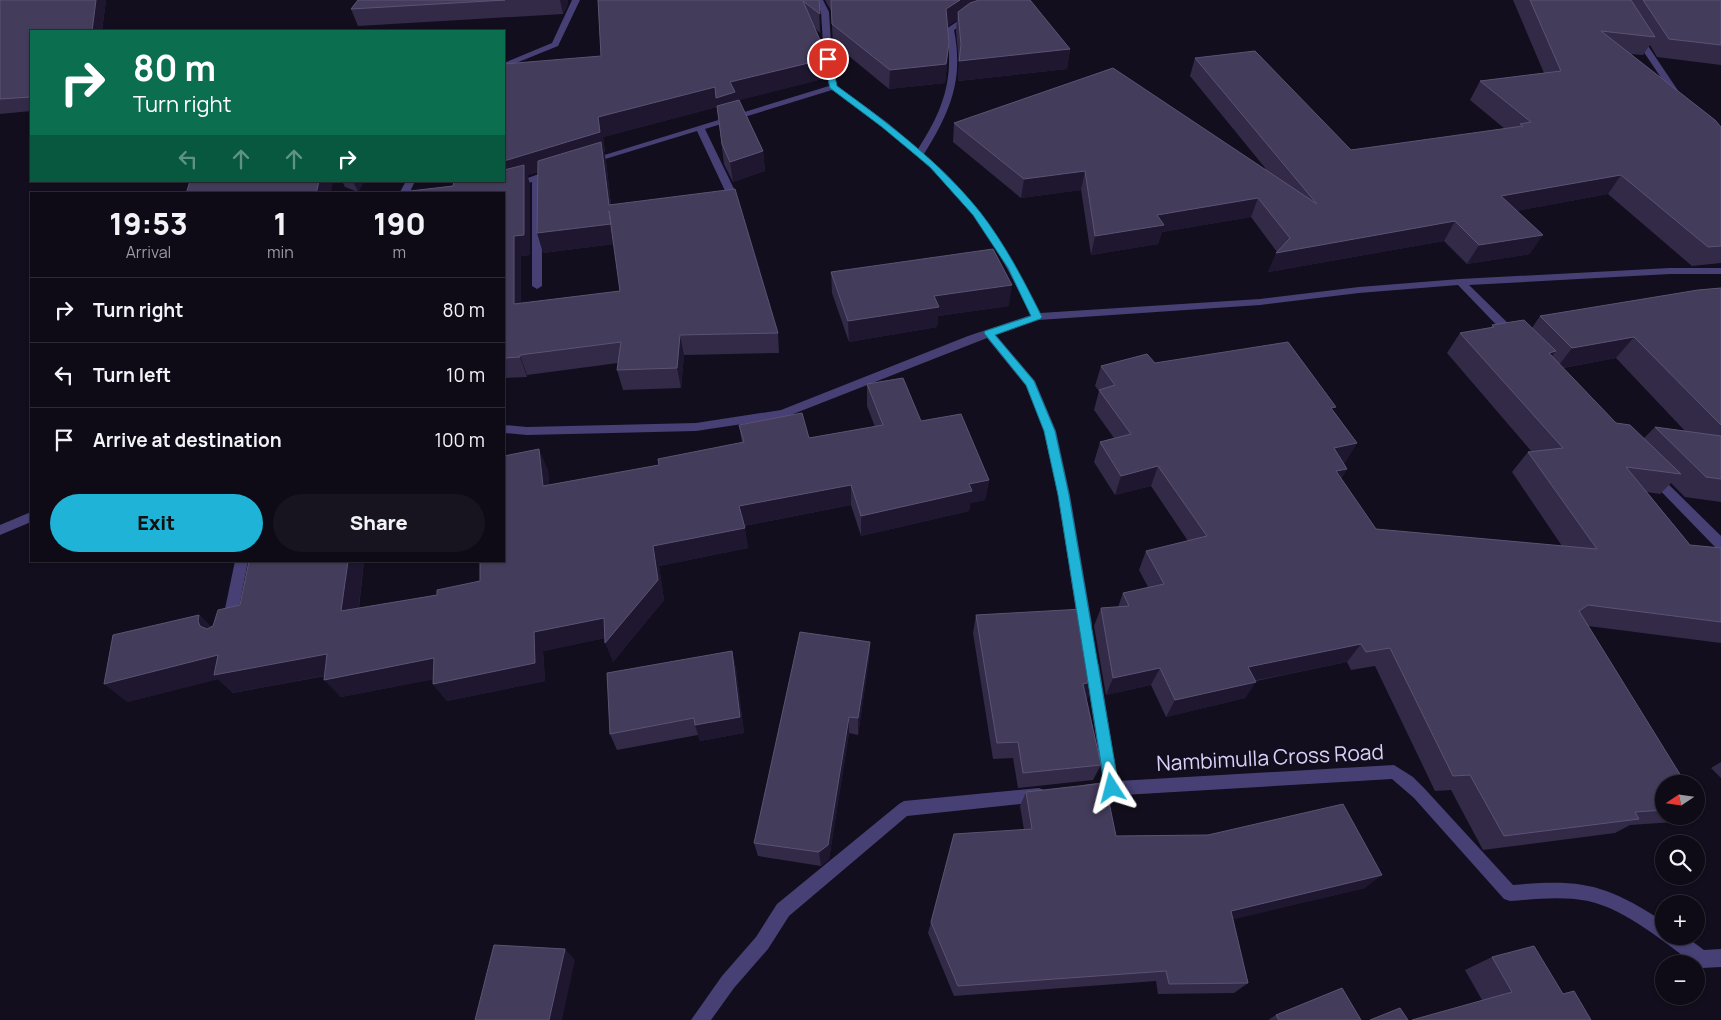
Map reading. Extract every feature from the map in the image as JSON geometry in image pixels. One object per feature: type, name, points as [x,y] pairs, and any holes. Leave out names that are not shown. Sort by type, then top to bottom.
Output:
[{"type":"street","points":[[505,66],[555,44],[576,0]]},
{"type":"street","points":[[819,0],[825,12],[828,59],[833,87],[885,125],[933,166],[977,214],[1012,268],[1037,317]]},
{"type":"street","points":[[919,154],[938,125],[954,84],[955,48],[950,29],[964,19],[977,14]]},
{"type":"street","points":[[1633,30],[1687,108]]},
{"type":"street","points":[[582,163],[833,87]]},
{"type":"street","points":[[700,127],[731,193]]},
{"type":"street","points":[[502,187],[564,169]]},
{"type":"street","points":[[536,286],[537,177]]},
{"type":"street","points":[[505,429],[527,431],[696,427],[783,414],[989,333],[1037,317],[1138,308],[1260,302],[1358,290],[1460,282],[1670,271],[1721,271]]},
{"type":"street","points":[[1460,282],[1524,346]]},
{"type":"street","points":[[989,333],[1031,384],[1050,431],[1064,495],[1112,788]]},
{"type":"street","points":[[1644,466],[1721,544]]},
{"type":"street","points":[[0,530],[30,517]]},
{"type":"street","points":[[226,640],[242,562]]},
{"type":"street","name":"Nambimulla Cross Road","points":[[1072,792],[1112,788],[1394,772],[1419,793],[1510,893],[1563,890],[1600,896],[1640,916],[1655,926]]},
{"type":"street","points":[[700,1020],[728,982],[762,943],[783,910],[904,808],[1053,794]]},
{"type":"street","points":[[1683,945],[1702,959],[1721,958]]},
{"type":"building","points":[[0,0],[96,0],[92,30],[30,30],[30,97],[0,99]]},
{"type":"building","points":[[358,0],[505,0],[351,9]]},
{"type":"building","points":[[598,0],[819,0],[820,14],[803,1],[823,47],[825,59],[730,82],[735,92],[716,98],[715,87],[598,117],[600,132],[505,161],[505,64],[601,56]]},
{"type":"building","points":[[831,0],[960,0],[946,9],[949,43],[946,64],[890,70],[832,24]]},
{"type":"building","points":[[979,0],[1030,0],[1070,49],[959,61],[961,45],[958,12],[970,3]]},
{"type":"building","points":[[1530,0],[1631,0],[1655,37],[1601,31],[1715,120],[1721,127],[1721,246],[1708,247],[1621,175],[1501,196],[1543,235],[1479,245],[1455,221],[1276,253],[1290,238],[1258,198],[1157,215],[1164,225],[1095,236],[1085,171],[1024,179],[954,123],[1113,68],[1317,204],[1195,58],[1255,51],[1351,150],[1523,126],[1520,124],[1531,122],[1480,81],[1561,71]]},
{"type":"building","points":[[1643,0],[1721,0],[1721,45],[1669,39]]},
{"type":"building","points":[[739,100],[763,151],[730,162],[722,144],[717,106]]},
{"type":"building","points":[[601,142],[609,205],[735,189],[778,333],[680,335],[677,368],[617,370],[621,342],[505,358],[505,192],[410,191],[453,186],[454,182],[505,182],[505,170],[524,165],[524,235],[514,236],[514,304],[620,291],[611,224],[537,233],[538,161]]},
{"type":"building","points":[[190,182],[319,182],[316,192],[187,192]]},
{"type":"building","points":[[993,249],[1012,285],[934,296],[939,307],[848,321],[831,272]]},
{"type":"building","points":[[1721,288],[1721,425],[1634,337],[1572,348],[1540,316],[1698,290]]},
{"type":"building","points":[[1524,320],[1556,351],[1549,353],[1616,423],[1630,425],[1681,474],[1626,467],[1690,545],[1721,548],[1721,622],[1588,605],[1579,611],[1680,775],[1655,775],[1655,811],[1635,812],[1639,819],[1504,836],[1470,775],[1453,776],[1390,648],[1366,652],[1361,644],[1248,667],[1256,682],[1175,700],[1160,668],[1113,678],[1101,608],[1129,606],[1123,593],[1164,584],[1146,551],[1207,536],[1158,466],[1121,476],[1100,442],[1131,434],[1099,390],[1115,385],[1101,366],[1147,354],[1155,363],[1288,342],[1336,407],[1331,408],[1357,443],[1334,448],[1347,469],[1336,471],[1376,529],[1597,549],[1528,452],[1563,448],[1460,333],[1494,327],[1492,325]]},
{"type":"building","points":[[903,378],[921,421],[961,414],[989,480],[969,484],[972,491],[861,516],[851,485],[739,506],[745,528],[653,546],[658,580],[605,643],[604,618],[534,632],[535,663],[433,684],[434,658],[324,680],[327,654],[214,675],[218,655],[104,684],[113,635],[199,615],[198,621],[200,626],[207,629],[213,626],[218,610],[240,605],[249,562],[348,562],[341,611],[437,595],[437,590],[480,581],[480,562],[505,562],[505,456],[539,449],[543,486],[659,465],[658,459],[744,442],[739,425],[802,413],[809,438],[883,425],[867,384]]},
{"type":"building","points":[[1655,427],[1721,436],[1721,479],[1706,477]]},
{"type":"building","points":[[1083,609],[1095,681],[1083,684],[1101,765],[1023,773],[1018,742],[997,743],[976,615]]},
{"type":"building","points":[[800,632],[870,642],[858,718],[849,717],[828,845],[819,852],[754,843]]},
{"type":"building","points":[[732,651],[740,717],[695,725],[694,718],[610,734],[607,673]]},
{"type":"building","points":[[1105,783],[1116,836],[1208,835],[1343,804],[1382,875],[1231,911],[1248,983],[1169,984],[1166,971],[958,986],[931,922],[954,834],[1032,829],[1026,792]]},
{"type":"building","points":[[494,945],[565,949],[549,1020],[475,1020]]},
{"type":"building","points":[[1534,946],[1563,994],[1574,991],[1591,1020],[1412,1020],[1512,992],[1492,957]]},
{"type":"building","points":[[1342,988],[1361,1020],[1279,1020],[1276,1015]]},
{"type":"building","points":[[1400,1008],[1408,1020],[1370,1020]]},
{"type":"route","points":[[828,59],[833,87],[885,125],[933,166],[977,214],[1012,268],[1037,317],[989,333],[1031,384],[1050,431],[1064,495],[1112,788]]}]
